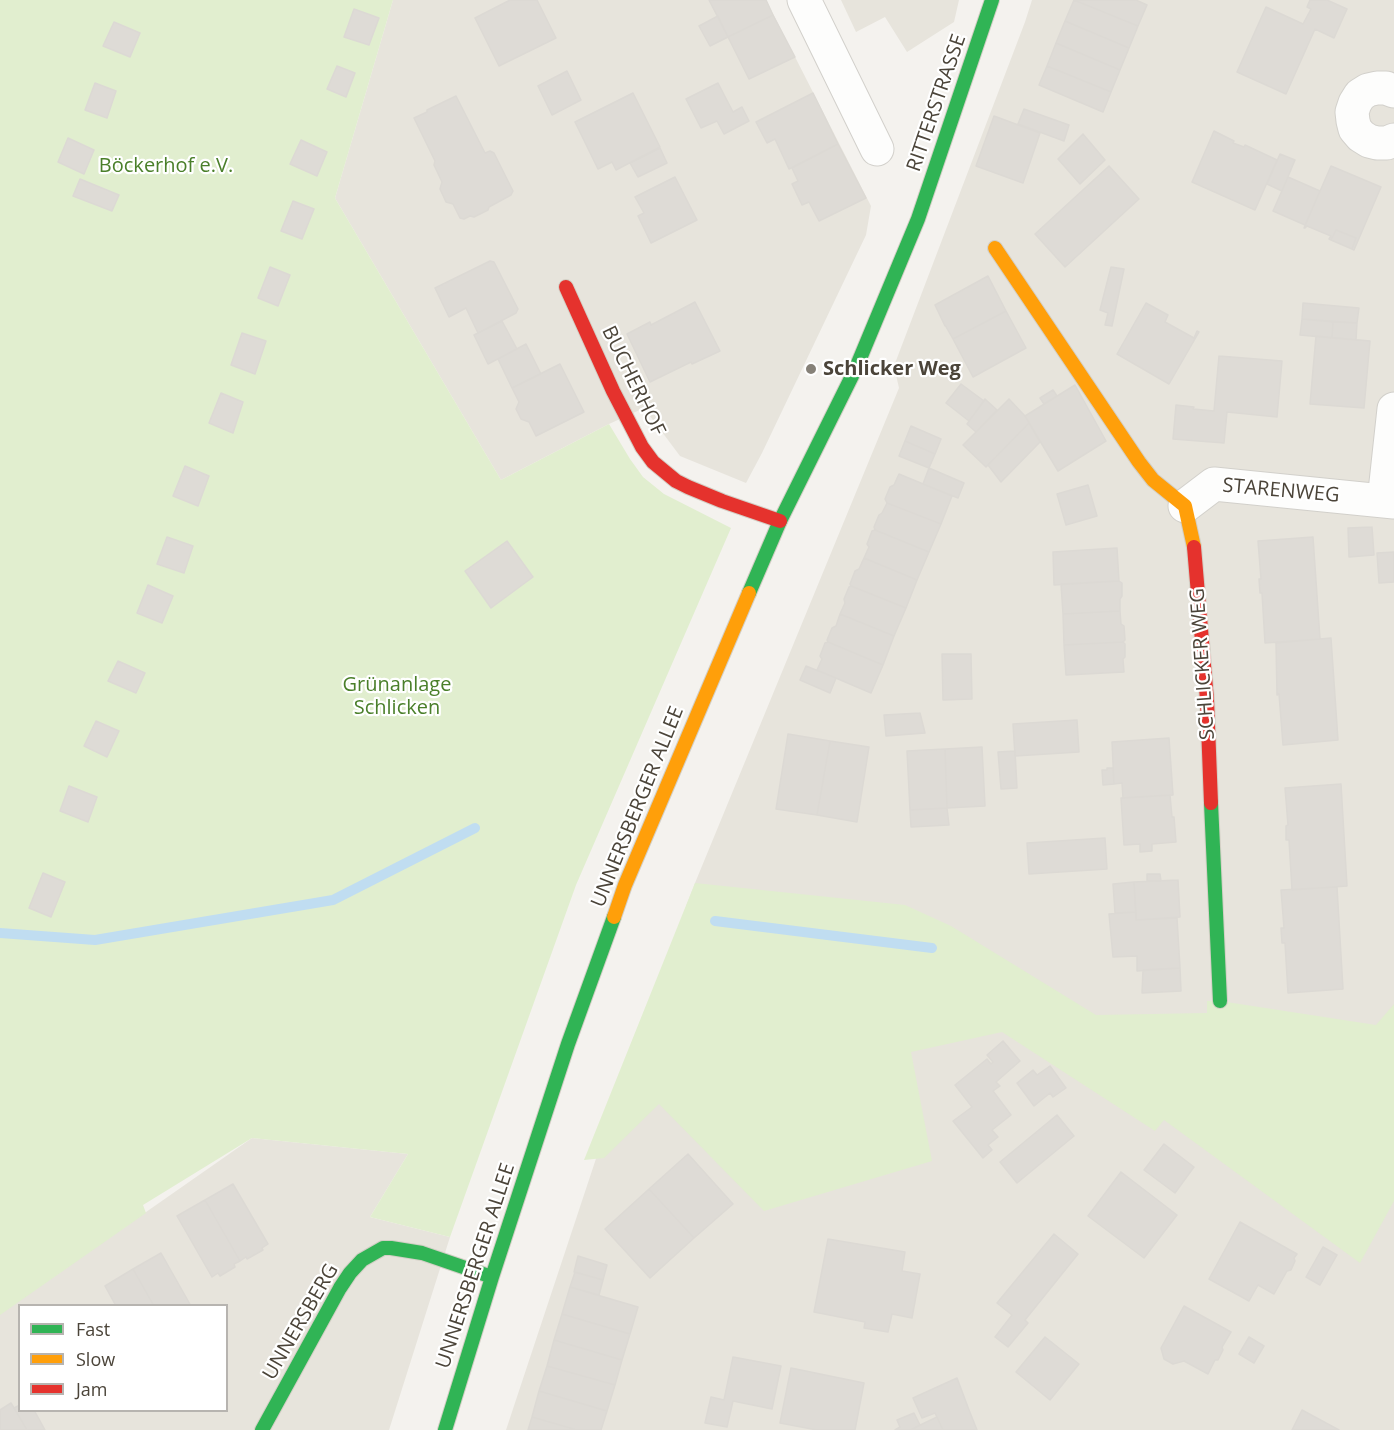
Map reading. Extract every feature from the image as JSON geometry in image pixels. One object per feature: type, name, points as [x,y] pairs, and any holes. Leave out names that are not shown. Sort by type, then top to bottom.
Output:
[{"type":"main road","name":"RITTERSTRASSE","points":[[918,219],[992,0]]},
{"type":"main road","name":"UNNERSBERGER ALLEE","points":[[445,1430],[568,1044],[625,885],[780,521],[856,368],[918,219]]},
{"type":"main road","points":[[995,248],[1139,462],[1153,480],[1185,506]]},
{"type":"main road","name":"BUCHERHOF","points":[[566,287],[613,391],[642,447],[653,462],[676,481],[688,487],[780,521]]},
{"type":"main road","name":"SCHLICKER WEG","points":[[1185,506],[1195,554],[1207,700],[1220,1001]]},
{"type":"main road","name":"UNNERSBERG","points":[[262,1430],[340,1288],[362,1260],[383,1248],[392,1248],[422,1253],[492,1277]]},
{"type":"street","points":[[804,0],[878,149]]},
{"type":"street","points":[[1391,147],[1369,141],[1361,136],[1355,129],[1352,112],[1360,95],[1368,90],[1386,88],[1394,91]]},
{"type":"street","name":"STARENWEG","points":[[1185,506],[1214,484],[1389,502],[1394,409]]},
{"type":"shaded area","points":[[393,0],[766,0],[871,206],[866,235],[746,483],[680,456],[644,408],[501,480],[335,198]]},
{"type":"shaded area","points":[[841,0],[959,0],[954,22],[907,52],[885,17],[856,32]]},
{"type":"shaded area","points":[[1032,0],[1394,0],[1394,1430],[506,1430],[639,1029],[695,883],[899,388],[894,366]]},
{"type":"shaded area","points":[[252,1138],[408,1154],[370,1217],[450,1237],[389,1430],[0,1430],[0,1314]]},
{"type":"green space","name":"Grünanlage Schlicken","points":[[0,0],[393,0],[335,198],[501,480],[609,424],[643,477],[664,494],[731,528],[576,885],[450,1237],[370,1217],[408,1154],[252,1138],[143,1205],[146,1213],[0,1315]]},
{"type":"green space","points":[[695,883],[905,905],[951,926],[1096,1015],[1207,1013],[1207,1001],[1220,1001],[1376,1025],[1394,1004],[1394,1201],[1360,1263],[1164,1120],[1155,1131],[1002,1032],[911,1052],[932,1161],[764,1211],[659,1104],[604,1158],[584,1160]]},
{"type":"building","points":[[510,0],[537,0],[556,38],[499,66],[475,18]]},
{"type":"building","points":[[709,0],[766,0],[773,15],[728,37]]},
{"type":"building","points":[[1074,0],[1136,0],[1147,5],[1138,26]]},
{"type":"building","points":[[1074,0],[1138,26],[1129,48],[1065,21]]},
{"type":"building","points":[[1310,0],[1327,0],[1347,9],[1334,38],[1315,29],[1286,94],[1237,72],[1266,7],[1303,24],[1311,9],[1307,7]]},
{"type":"building","points":[[354,9],[379,18],[369,45],[344,37]]},
{"type":"building","points":[[773,15],[795,57],[749,79],[728,37]]},
{"type":"building","points":[[718,16],[728,37],[710,46],[699,26]]},
{"type":"building","points":[[1065,21],[1129,48],[1120,70],[1056,43]]},
{"type":"building","points":[[114,22],[140,33],[130,57],[103,46]]},
{"type":"building","points":[[1056,43],[1120,70],[1111,92],[1047,66]]},
{"type":"building","points":[[337,66],[355,73],[346,97],[327,89]]},
{"type":"building","points":[[1047,66],[1111,92],[1103,112],[1039,85]]},
{"type":"building","points":[[567,71],[581,100],[552,115],[538,86]]},
{"type":"building","points":[[95,83],[116,91],[107,118],[85,110]]},
{"type":"building","points":[[718,83],[733,112],[742,107],[749,121],[724,134],[717,121],[701,128],[686,99]]},
{"type":"building","points":[[633,93],[660,147],[616,170],[612,162],[598,169],[575,122]]},
{"type":"building","points":[[813,93],[838,144],[789,169],[775,139],[767,143],[756,122]]},
{"type":"building","points":[[456,96],[485,153],[490,151],[494,153],[513,191],[511,195],[489,207],[488,210],[464,219],[460,218],[453,204],[446,202],[440,189],[442,182],[434,165],[435,161],[414,118]]},
{"type":"building","points":[[1024,109],[1069,125],[1064,141],[1018,124]]},
{"type":"building","points":[[994,116],[1040,133],[1023,183],[976,166]]},
{"type":"building","points":[[1214,131],[1234,141],[1233,143],[1244,147],[1245,145],[1277,160],[1255,210],[1192,182]]},
{"type":"building","points":[[1083,134],[1105,160],[1080,184],[1058,159]]},
{"type":"building","points":[[68,138],[94,150],[84,174],[58,162]]},
{"type":"building","points":[[301,140],[327,152],[317,176],[290,164]]},
{"type":"building","points":[[838,144],[866,198],[819,221],[809,202],[802,205],[792,184],[798,181],[792,168]]},
{"type":"building","points":[[660,148],[667,163],[638,177],[630,163]]},
{"type":"building","points":[[1280,154],[1295,160],[1282,191],[1267,184]]},
{"type":"building","points":[[1109,166],[1139,199],[1065,267],[1035,234]]},
{"type":"building","points":[[1331,166],[1381,187],[1354,250],[1352,249],[1356,238],[1336,230],[1331,240],[1329,239],[1331,236],[1307,226],[1304,228]]},
{"type":"building","points":[[675,177],[697,220],[651,243],[638,216],[644,213],[635,197]]},
{"type":"building","points":[[1288,177],[1320,191],[1305,225],[1273,211]]},
{"type":"building","points":[[80,179],[119,195],[112,211],[73,196]]},
{"type":"building","points":[[293,201],[314,209],[302,239],[281,231]]},
{"type":"building","points":[[1336,230],[1356,238],[1352,249],[1331,240]]},
{"type":"building","points":[[490,261],[494,262],[518,309],[516,313],[478,333],[466,308],[449,317],[435,288]]},
{"type":"building","points":[[270,267],[290,275],[278,306],[258,298]]},
{"type":"building","points":[[1111,267],[1124,269],[1112,326],[1105,325],[1108,313],[1100,310]]},
{"type":"building","points":[[988,276],[1006,311],[953,339],[935,305]]},
{"type":"building","points":[[695,302],[720,351],[650,382],[627,334],[650,322],[651,325]]},
{"type":"building","points":[[1146,303],[1168,315],[1165,322],[1194,338],[1197,331],[1199,332],[1169,384],[1117,354]]},
{"type":"building","points":[[1303,303],[1359,308],[1357,323],[1302,319]]},
{"type":"building","points":[[1006,311],[1026,348],[973,377],[953,339]]},
{"type":"building","points":[[1302,319],[1333,322],[1332,338],[1300,335]]},
{"type":"building","points":[[502,321],[517,349],[488,364],[474,335]]},
{"type":"building","points":[[1333,322],[1357,323],[1356,340],[1332,338]]},
{"type":"building","points":[[242,333],[266,341],[255,374],[231,365]]},
{"type":"building","points":[[1316,336],[1370,341],[1364,408],[1310,404]]},
{"type":"building","points":[[526,344],[541,374],[512,388],[498,359]]},
{"type":"building","points":[[1219,356],[1282,361],[1277,417],[1227,412],[1224,443],[1173,439],[1176,405],[1214,411]]},
{"type":"building","points":[[560,364],[584,412],[536,436],[529,422],[521,419],[516,409],[519,402],[512,388]]},
{"type":"building","points":[[961,384],[984,401],[969,421],[946,403]]},
{"type":"building","points":[[1075,385],[1106,441],[1058,471],[1025,416]]},
{"type":"building","points":[[1053,390],[1057,396],[1044,404],[1040,398]]},
{"type":"building","points":[[221,393],[243,402],[233,433],[209,423]]},
{"type":"building","points":[[985,399],[997,410],[976,432],[967,424]]},
{"type":"building","points":[[1009,399],[1029,423],[986,467],[963,445]]},
{"type":"building","points":[[1029,423],[1040,442],[1001,482],[988,465]]},
{"type":"building","points":[[911,426],[941,439],[935,454],[905,441]]},
{"type":"building","points":[[905,441],[935,454],[929,468],[899,456]]},
{"type":"building","points":[[185,466],[209,476],[198,506],[173,496]]},
{"type":"building","points":[[929,468],[964,483],[958,498],[923,484]]},
{"type":"building","points":[[899,474],[952,496],[941,524],[887,503],[885,499]]},
{"type":"building","points":[[1088,485],[1097,516],[1066,525],[1057,494]]},
{"type":"building","points":[[887,503],[941,524],[929,552],[875,530],[879,515]]},
{"type":"building","points":[[1372,527],[1374,555],[1349,557],[1348,528]]},
{"type":"building","points":[[875,530],[929,552],[917,580],[864,558],[872,531]]},
{"type":"building","points":[[167,537],[193,546],[184,573],[157,564]]},
{"type":"building","points":[[1313,537],[1320,639],[1265,643],[1258,541]]},
{"type":"building","points":[[507,541],[533,577],[491,608],[465,571]]},
{"type":"building","points":[[1117,548],[1119,581],[1054,585],[1053,552]]},
{"type":"building","points":[[1394,552],[1394,582],[1379,583],[1377,553]]},
{"type":"building","points":[[864,558],[917,580],[906,608],[851,586],[855,571],[859,569]]},
{"type":"building","points":[[1119,581],[1122,583],[1120,611],[1063,614],[1061,584]]},
{"type":"building","points":[[148,585],[173,596],[162,623],[137,613]]},
{"type":"building","points":[[851,586],[906,608],[894,636],[840,614]]},
{"type":"building","points":[[1120,611],[1121,624],[1124,626],[1125,640],[1123,642],[1064,645],[1063,614]]},
{"type":"building","points":[[840,614],[894,636],[883,665],[828,642],[832,628],[836,626]]},
{"type":"building","points":[[1331,638],[1338,740],[1283,745],[1279,694],[1277,695],[1276,643]]},
{"type":"building","points":[[828,642],[883,665],[871,693],[817,670],[825,643]]},
{"type":"building","points":[[1123,642],[1125,644],[1124,672],[1066,675],[1064,645]]},
{"type":"building","points":[[942,654],[971,654],[972,699],[943,700]]},
{"type":"building","points":[[118,661],[145,673],[136,693],[108,681]]},
{"type":"building","points":[[806,666],[836,678],[830,693],[800,680]]},
{"type":"building","points":[[920,713],[925,733],[886,736],[884,715]]},
{"type":"building","points":[[1077,720],[1079,752],[1015,756],[1013,724]]},
{"type":"building","points":[[96,721],[119,731],[107,757],[84,746]]},
{"type":"building","points":[[788,734],[830,741],[817,815],[776,809]]},
{"type":"building","points":[[1169,738],[1173,795],[1123,798],[1122,783],[1114,784],[1112,742]]},
{"type":"building","points":[[830,741],[869,747],[857,822],[817,815]]},
{"type":"building","points":[[982,747],[985,806],[947,808],[945,749]]},
{"type":"building","points":[[945,749],[947,808],[910,810],[907,751]]},
{"type":"building","points":[[1015,751],[1017,788],[1001,789],[998,752]]},
{"type":"building","points":[[1107,768],[1113,768],[1114,784],[1103,785],[1102,770],[1107,770]]},
{"type":"building","points":[[1341,784],[1347,886],[1292,890],[1289,840],[1286,840],[1286,826],[1288,825],[1285,788]]},
{"type":"building","points":[[69,786],[97,797],[88,822],[60,811]]},
{"type":"building","points":[[1170,795],[1176,842],[1152,844],[1152,851],[1140,852],[1140,844],[1124,845],[1121,798]]},
{"type":"building","points":[[947,808],[949,825],[911,827],[910,810]]},
{"type":"building","points":[[1105,838],[1107,869],[1029,874],[1027,843]]},
{"type":"building","points":[[43,873],[65,882],[51,917],[29,908]]},
{"type":"building","points":[[1147,874],[1160,874],[1161,881],[1147,881]]},
{"type":"building","points":[[1178,880],[1180,917],[1136,920],[1134,882]]},
{"type":"building","points":[[1134,882],[1136,912],[1115,913],[1113,884]]},
{"type":"building","points":[[1337,887],[1343,989],[1288,993],[1285,943],[1282,943],[1281,928],[1284,928],[1281,890]]},
{"type":"building","points":[[1136,912],[1136,920],[1177,918],[1180,968],[1137,971],[1137,956],[1113,957],[1109,914]]},
{"type":"building","points":[[1180,968],[1181,991],[1142,993],[1143,970]]},
{"type":"building","points":[[1003,1041],[1020,1061],[996,1082],[1000,1086],[993,1091],[1011,1115],[992,1130],[998,1137],[988,1145],[992,1150],[983,1158],[953,1121],[972,1107],[955,1085],[987,1059],[991,1064],[993,1062],[987,1055]]},
{"type":"building","points":[[1050,1066],[1066,1088],[1053,1097],[1050,1093],[1034,1106],[1017,1083],[1033,1070],[1037,1075]]},
{"type":"building","points":[[1057,1115],[1074,1136],[1017,1183],[1000,1162]]},
{"type":"building","points":[[1164,1144],[1194,1167],[1175,1193],[1144,1170]]},
{"type":"building","points":[[688,1154],[733,1204],[694,1238],[649,1189]]},
{"type":"building","points":[[1121,1172],[1177,1215],[1144,1258],[1088,1216]]},
{"type":"building","points":[[233,1184],[268,1244],[262,1248],[263,1250],[240,1261],[205,1200]]},
{"type":"building","points":[[649,1189],[694,1238],[650,1278],[605,1229]]},
{"type":"building","points":[[205,1200],[240,1261],[220,1276],[218,1273],[212,1277],[177,1216]]},
{"type":"building","points":[[1240,1222],[1297,1254],[1291,1270],[1287,1271],[1274,1294],[1258,1285],[1249,1301],[1209,1279]]},
{"type":"building","points":[[1054,1234],[1078,1254],[1025,1320],[1028,1323],[1008,1347],[995,1337],[1012,1315],[997,1303]]},
{"type":"building","points":[[828,1239],[905,1252],[902,1271],[920,1274],[912,1318],[892,1314],[888,1332],[864,1328],[865,1322],[814,1312]]},
{"type":"building","points":[[1323,1247],[1337,1255],[1320,1285],[1306,1277]]},
{"type":"building","points":[[161,1253],[190,1304],[153,1304],[133,1269]]},
{"type":"building","points":[[578,1256],[607,1265],[603,1280],[574,1272]]},
{"type":"building","points":[[133,1269],[153,1304],[115,1304],[105,1286]]},
{"type":"building","points":[[575,1272],[603,1280],[599,1295],[570,1287]]},
{"type":"building","points":[[570,1287],[638,1307],[630,1334],[562,1314]]},
{"type":"building","points":[[1184,1306],[1231,1332],[1222,1347],[1223,1350],[1218,1360],[1215,1360],[1208,1374],[1184,1361],[1173,1364],[1164,1359],[1161,1348]]},
{"type":"building","points":[[562,1314],[630,1334],[622,1360],[554,1340]]},
{"type":"building","points":[[1045,1337],[1079,1364],[1050,1400],[1016,1372]]},
{"type":"building","points":[[1249,1337],[1264,1346],[1254,1363],[1239,1354]]},
{"type":"building","points":[[554,1340],[622,1360],[615,1385],[547,1366]]},
{"type":"building","points":[[733,1357],[781,1366],[772,1409],[733,1401],[727,1427],[705,1423],[711,1397],[724,1400]]},
{"type":"building","points":[[547,1366],[615,1385],[607,1411],[539,1391]]},
{"type":"building","points":[[791,1368],[864,1383],[855,1430],[817,1430],[780,1423]]},
{"type":"building","points":[[957,1378],[977,1430],[943,1430],[935,1413],[922,1418],[913,1398]]},
{"type":"building","points":[[539,1391],[607,1411],[601,1430],[577,1430],[532,1417]]},
{"type":"building","points":[[11,1403],[27,1430],[0,1430],[0,1410]]},
{"type":"building","points":[[18,1406],[18,1412],[35,1412],[45,1430],[27,1430],[14,1408]]},
{"type":"building","points":[[1302,1410],[1339,1430],[1292,1430]]},
{"type":"building","points":[[914,1413],[920,1425],[912,1430],[895,1430],[900,1427],[897,1420]]},
{"type":"building","points":[[532,1417],[577,1430],[528,1430]]},
{"type":"building","points":[[937,1417],[943,1430],[912,1430],[912,1429]]},
{"type":"waterway","points":[[0,933],[95,940],[333,900],[475,828]]},
{"type":"waterway","points":[[715,921],[932,948]]},
{"type":"traffic: fast","points":[[749,593],[780,521],[856,368],[918,219],[992,0]]},
{"type":"traffic: fast","points":[[1211,803],[1220,1001]]},
{"type":"traffic: fast","points":[[445,1430],[568,1044],[614,917]]},
{"type":"traffic: fast","points":[[262,1430],[340,1288],[362,1260],[383,1248],[391,1248],[422,1253],[492,1277]]},
{"type":"traffic: slow","points":[[995,248],[1139,462],[1153,480],[1185,506],[1194,547]]},
{"type":"traffic: slow","points":[[614,917],[625,885],[749,593]]},
{"type":"traffic: jam","points":[[566,287],[613,391],[642,447],[653,462],[676,481],[688,487],[780,521]]},
{"type":"traffic: jam","points":[[1194,547],[1207,700],[1211,803]]},
{"type":"place","name":"Schlicker Weg","points":[[811,369]]},
{"type":"park label","name":"Böckerhof e.V.","points":[[166,166]]}]
